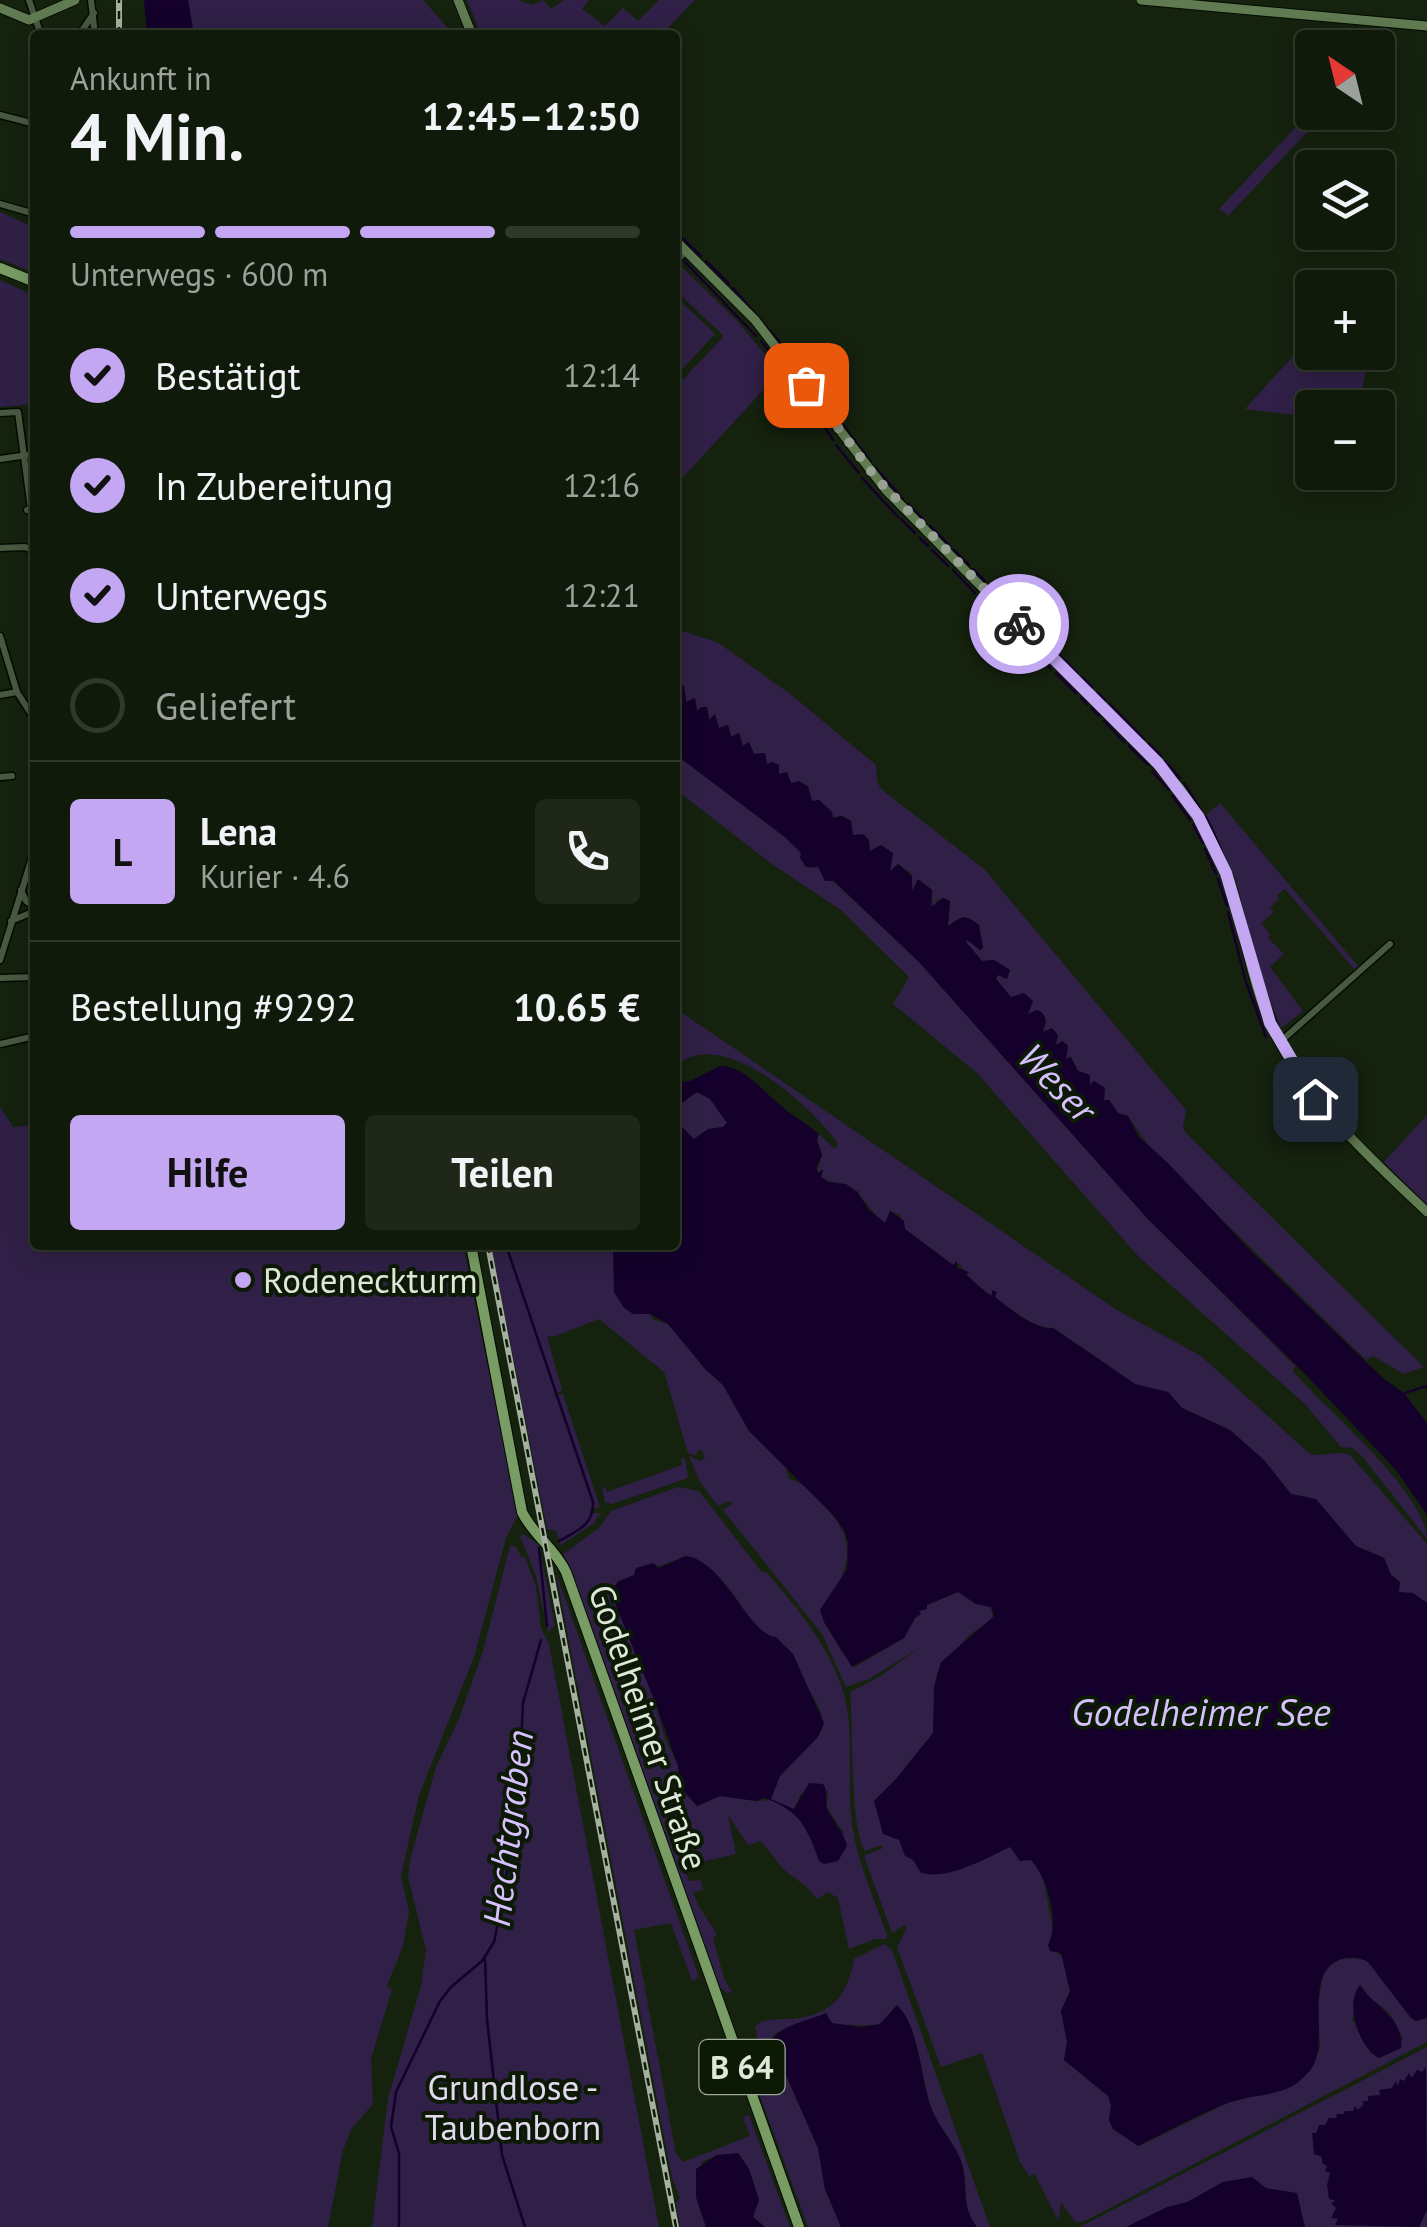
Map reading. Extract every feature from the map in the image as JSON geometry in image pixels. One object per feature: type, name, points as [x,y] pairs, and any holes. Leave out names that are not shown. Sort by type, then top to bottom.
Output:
[{"type":"main road","points":[[0,268],[30,280]]},
{"type":"main road","name":"Godelheimer Straße","points":[[472,1250],[522,1512],[557,1554],[566,1572],[799,2227]]},
{"type":"street","points":[[29,0],[39,30]]},
{"type":"street","points":[[0,8],[34,19],[75,0]]},
{"type":"street","points":[[91,0],[96,30]]},
{"type":"street","points":[[458,0],[470,30]]},
{"type":"street","points":[[1141,0],[1427,26]]},
{"type":"street","points":[[82,30],[95,12]]},
{"type":"street","points":[[0,115],[30,123]]},
{"type":"street","points":[[0,204],[30,213]]},
{"type":"street","points":[[680,245],[755,320],[886,490],[1178,787],[1206,829],[1226,873],[1262,1004],[1302,1080],[1332,1119],[1427,1212]]},
{"type":"street","points":[[680,258],[686,251]]},
{"type":"street","points":[[0,412],[18,412],[30,503]]},
{"type":"street","points":[[0,460],[30,455]]},
{"type":"street","points":[[0,548],[30,549]]},
{"type":"street","points":[[0,638],[17,692],[30,712]]},
{"type":"street","points":[[0,695],[17,692]]},
{"type":"street","points":[[0,777],[12,776]]},
{"type":"street","points":[[0,960],[30,863]]},
{"type":"street","points":[[21,890],[30,905]]},
{"type":"street","points":[[10,922],[30,912]]},
{"type":"street","points":[[1281,1044],[1390,944]]},
{"type":"street","points":[[0,978],[30,977]]},
{"type":"street","points":[[0,1044],[30,1037]]},
{"type":"green space","points":[[188,0],[423,0],[450,30],[193,30]]},
{"type":"green space","points":[[467,0],[518,0],[533,5],[543,0],[551,9],[564,0],[589,0],[582,9],[605,26],[623,8],[638,21],[659,0],[695,0],[666,30],[479,30]]},
{"type":"green space","points":[[1295,128],[1309,130],[1228,216],[1219,209]]},
{"type":"green space","points":[[0,212],[30,226],[30,271],[0,259]]},
{"type":"green space","points":[[680,265],[738,322],[780,372],[680,481],[680,383],[724,336],[680,295]]},
{"type":"green space","points":[[0,280],[30,294],[30,404],[0,407]]},
{"type":"green space","points":[[680,301],[715,334],[680,372]]},
{"type":"green space","points":[[1295,354],[1295,370],[1366,370],[1362,390],[1295,390],[1295,415],[1245,409]]},
{"type":"green space","points":[[680,631],[717,642],[789,693],[876,765],[881,789],[984,869],[1186,1110],[1186,1133],[1424,1367],[1404,1374],[1373,1356],[1366,1360],[1152,1151],[1128,1116],[1118,1113],[1109,1100],[1104,1100],[1105,1088],[1094,1081],[1090,1085],[1090,1075],[1078,1071],[1071,1057],[1066,1059],[1068,1045],[1062,1041],[1056,1047],[1058,1035],[1052,1029],[1043,1032],[1047,1021],[1037,1010],[1028,1014],[1032,1001],[1024,994],[1011,997],[996,979],[998,975],[1007,979],[1010,970],[994,960],[982,961],[965,941],[983,948],[979,925],[962,918],[948,926],[950,901],[937,900],[933,908],[932,890],[919,880],[913,892],[911,873],[898,864],[890,871],[893,853],[881,845],[870,851],[869,840],[863,834],[853,836],[851,821],[842,816],[832,817],[832,812],[819,800],[812,801],[808,786],[799,781],[791,784],[787,772],[778,775],[778,765],[767,764],[765,753],[754,754],[749,742],[743,746],[739,733],[732,738],[728,725],[719,728],[715,714],[709,720],[707,707],[698,711],[695,699],[687,702],[680,684]]},
{"type":"green space","points":[[680,758],[786,838],[802,853],[810,868],[818,867],[919,962],[1147,1218],[1295,1366],[1293,1371],[1393,1475],[1423,1520],[1427,1539],[1362,1456],[1352,1448],[1341,1447],[1304,1403],[1139,1257],[976,1072],[893,1004],[909,977],[842,911],[769,862],[680,793]]},
{"type":"green space","points":[[1220,803],[1359,967],[1355,970],[1285,889],[1277,895],[1279,899],[1270,907],[1274,912],[1261,923],[1271,935],[1268,938],[1284,954],[1270,967],[1303,1011],[1281,1028],[1261,976],[1235,877],[1206,815]]},
{"type":"green space","points":[[680,1011],[1117,1310],[1201,1356],[1309,1453],[1350,1455],[1427,1544],[1427,1603],[1413,1594],[1398,1592],[1397,1579],[1384,1558],[1356,1546],[1308,1497],[1291,1494],[1264,1460],[1230,1430],[1182,1408],[1168,1393],[1135,1384],[1054,1328],[1023,1317],[995,1297],[996,1292],[992,1296],[977,1285],[959,1263],[953,1265],[904,1228],[900,1215],[890,1211],[886,1224],[854,1189],[821,1177],[823,1170],[817,1173],[822,1155],[819,1134],[835,1149],[838,1144],[786,1091],[739,1062],[716,1055],[694,1056],[680,1064]]},
{"type":"green space","points":[[697,1092],[710,1099],[727,1123],[694,1139],[680,1125],[680,1104]]},
{"type":"green space","points":[[0,1107],[13,1127],[30,1125],[30,1250],[464,1250],[518,1515],[506,1538],[474,1657],[419,1795],[401,1876],[409,1912],[403,1946],[387,1986],[392,1989],[371,2059],[373,2104],[352,2128],[343,2150],[328,2227],[0,2227]]},
{"type":"green space","points":[[1427,1115],[1427,1205],[1384,1162]]},
{"type":"green space","points":[[492,1250],[613,1250],[614,1263],[654,1320],[668,1324],[723,1385],[749,1431],[786,1467],[789,1479],[809,1489],[838,1522],[845,1537],[846,1563],[824,1622],[855,1667],[904,1638],[919,1611],[927,1609],[927,1605],[958,1592],[976,1604],[991,1607],[993,1619],[969,1635],[937,1673],[933,1733],[874,1801],[890,1835],[899,1840],[905,1852],[982,1860],[1010,1847],[1042,1872],[1057,1952],[1064,1959],[1070,1991],[1061,2011],[1067,2042],[1064,2060],[1108,2096],[1113,2129],[1139,2146],[1228,2103],[1297,2083],[1320,2049],[1318,2005],[1323,1974],[1341,1959],[1362,1958],[1369,1962],[1411,2018],[1427,2018],[1427,2042],[1087,2220],[1076,2223],[1061,2203],[1058,2220],[1034,2173],[1029,2176],[1020,2162],[982,2053],[941,2067],[897,1947],[907,1928],[904,1925],[892,1933],[864,1856],[883,1848],[881,1845],[865,1851],[856,1820],[850,1692],[881,1676],[919,1648],[869,1679],[846,1687],[822,1634],[723,1510],[733,1503],[718,1506],[700,1482],[689,1456],[700,1461],[705,1458],[702,1450],[696,1452],[697,1456],[688,1453],[664,1372],[599,1319],[547,1336],[562,1390],[552,1396],[563,1394],[600,1507],[590,1509],[590,1513],[601,1513],[593,1524],[561,1545],[556,1531],[547,1529]],"holes":[[[1363,1987],[1387,2012],[1403,2039],[1395,2049],[1372,2054],[1352,2019]]]},
{"type":"green space","points":[[681,1459],[685,1459],[688,1478],[612,1504],[605,1502],[602,1488],[607,1492],[682,1465]]},
{"type":"green space","points":[[678,1487],[699,1491],[820,1641],[846,1704],[852,1825],[886,1939],[849,1949],[838,1898],[828,1892],[817,1899],[783,1869],[761,1841],[748,1845],[728,1815],[736,1854],[684,1866],[689,1881],[701,1880],[703,1890],[693,1892],[717,1934],[713,1938],[732,1992],[716,1985],[563,1554],[599,1528],[611,1511]],"holes":[[[686,1556],[721,1579],[761,1631],[792,1653],[820,1711],[822,1730],[780,1776],[770,1800],[720,1796],[697,1806],[680,1787],[678,1766],[665,1738],[619,1581]],[[828,1791],[827,1808],[844,1833],[817,1850],[794,1809],[801,1793]]]},
{"type":"green space","points":[[523,1534],[539,1545],[555,1626],[548,1632],[536,1576],[520,1536]]},
{"type":"green space","name":"Grundlose - Taubenborn","points":[[510,1546],[525,1557],[536,1587],[541,1628],[549,1644],[659,2227],[372,2227],[388,2098],[421,1986],[426,1950],[408,1877],[410,1860],[436,1767],[459,1719],[483,1651]]},
{"type":"green space","points":[[556,1573],[699,1977],[692,1981],[671,1923],[634,1930],[676,2154],[683,2162],[750,2136],[743,2117],[749,2115],[790,2227],[765,2227],[753,2217],[754,2184],[739,2154],[717,2155],[702,2162],[696,2197],[706,2227],[680,2227],[676,2203],[680,2198],[672,2178]]},
{"type":"green space","points":[[884,1944],[892,1950],[990,2227],[977,2227],[972,2218],[961,2161],[931,2107],[914,2038],[896,2006],[880,2024],[812,2023],[773,2035],[771,2041],[818,2148],[825,2189],[841,2227],[808,2227],[747,2061],[747,2047],[758,2041],[755,2027],[760,2022],[800,2018],[830,2006],[848,1982],[854,1959]]},
{"type":"green space","points":[[1427,2047],[1427,2227],[1080,2227]]},
{"type":"water","points":[[144,0],[188,0],[193,30],[147,30]]},
{"type":"water","name":"Weser","points":[[680,683],[686,702],[695,698],[697,711],[707,707],[709,720],[715,714],[719,728],[728,725],[731,737],[739,733],[743,746],[749,742],[754,754],[765,753],[767,764],[779,765],[779,774],[787,772],[791,783],[799,781],[808,787],[812,801],[819,800],[833,818],[842,816],[851,821],[853,835],[863,834],[869,840],[870,851],[881,845],[893,853],[890,871],[898,864],[912,876],[912,891],[918,879],[932,890],[931,907],[943,898],[950,901],[948,926],[966,917],[979,925],[983,948],[966,942],[982,961],[994,960],[1010,970],[1007,979],[998,975],[996,979],[1011,997],[1024,993],[1033,1001],[1028,1014],[1037,1010],[1045,1016],[1043,1032],[1052,1028],[1058,1035],[1055,1046],[1062,1041],[1068,1046],[1066,1059],[1071,1057],[1078,1071],[1090,1075],[1090,1085],[1094,1081],[1105,1088],[1104,1100],[1109,1100],[1118,1113],[1128,1116],[1138,1136],[1252,1252],[1384,1379],[1404,1393],[1427,1423],[1427,1515],[1396,1470],[1147,1218],[919,962],[834,881],[825,881],[818,867],[806,867],[801,853],[680,758]]},
{"type":"water","name":"Godelheimer See","points":[[720,1066],[745,1075],[819,1134],[822,1155],[816,1168],[818,1173],[823,1169],[821,1177],[846,1184],[857,1192],[860,1189],[858,1193],[869,1210],[885,1223],[890,1211],[904,1221],[905,1229],[953,1265],[957,1261],[957,1268],[969,1272],[966,1275],[988,1294],[992,1295],[992,1290],[997,1292],[995,1297],[1023,1318],[1053,1328],[1135,1384],[1168,1392],[1182,1408],[1230,1430],[1264,1460],[1291,1494],[1316,1499],[1356,1546],[1384,1558],[1391,1575],[1400,1582],[1399,1592],[1413,1593],[1427,1603],[1427,2018],[1411,2018],[1368,1962],[1354,1958],[1339,1960],[1322,1979],[1317,2054],[1312,2068],[1297,2083],[1230,2102],[1138,2146],[1113,2129],[1108,2096],[1064,2060],[1067,2042],[1061,2011],[1070,1991],[1061,1953],[1050,1951],[1048,1945],[1052,1913],[1037,1868],[1031,1860],[1020,1861],[1010,1847],[955,1871],[921,1873],[913,1860],[905,1856],[899,1840],[883,1834],[874,1801],[933,1733],[934,1687],[941,1662],[994,1616],[991,1607],[976,1604],[958,1592],[927,1605],[927,1609],[919,1611],[921,1614],[904,1638],[852,1667],[820,1610],[847,1569],[848,1542],[844,1530],[749,1431],[723,1385],[668,1324],[650,1314],[633,1314],[614,1292],[613,1250],[680,1250],[680,1125],[694,1139],[727,1123],[710,1099],[697,1092],[680,1104],[680,1082]]},
{"type":"water","points":[[686,1556],[713,1570],[756,1624],[793,1654],[824,1723],[818,1737],[780,1776],[771,1799],[794,1809],[809,1783],[823,1784],[827,1808],[847,1846],[838,1861],[819,1861],[801,1822],[777,1803],[765,1798],[756,1801],[720,1796],[697,1806],[680,1787],[678,1766],[657,1707],[610,1591],[619,1581],[634,1575],[636,1568],[653,1563],[659,1568]]},
{"type":"water","points":[[1360,1985],[1393,2020],[1401,2038],[1401,2048],[1379,2058],[1365,2045],[1356,2025],[1353,2003]]},
{"type":"water","points":[[897,2005],[916,2042],[934,2114],[961,2161],[968,2211],[977,2227],[841,2227],[825,2189],[818,2148],[771,2041],[788,2027],[826,2013],[832,2023],[861,2027],[880,2024]]},
{"type":"water","points":[[1426,2067],[1427,2210],[1419,2227],[1335,2225],[1338,2219],[1331,2218],[1336,2208],[1331,2203],[1336,2201],[1329,2199],[1327,2185],[1330,2173],[1325,2171],[1327,2166],[1322,2157],[1314,2154],[1312,2133],[1329,2118],[1353,2111],[1355,2106],[1358,2110],[1368,2096],[1380,2095],[1379,2090],[1392,2088],[1396,2081],[1398,2086],[1400,2079],[1404,2081],[1409,2073],[1412,2078],[1417,2070],[1422,2072]]},
{"type":"water","points":[[738,2153],[749,2169],[759,2200],[753,2217],[765,2227],[706,2227],[696,2197],[696,2169],[717,2155]]},
{"type":"water","points":[[1252,2177],[1266,2188],[1297,2193],[1305,2227],[1126,2227],[1223,2182]]},
{"type":"waterway","points":[[680,236],[701,256]]},
{"type":"waterway","points":[[706,261],[729,284]]},
{"type":"waterway","points":[[685,262],[756,336]]},
{"type":"waterway","points":[[733,288],[796,361]]},
{"type":"waterway","points":[[761,341],[788,375]]},
{"type":"waterway","points":[[799,365],[810,379]]},
{"type":"waterway","points":[[791,379],[815,414]]},
{"type":"waterway","points":[[813,383],[834,413]]},
{"type":"waterway","points":[[819,419],[833,440]]},
{"type":"waterway","points":[[841,422],[871,462]]},
{"type":"waterway","points":[[836,445],[859,473]]},
{"type":"waterway","points":[[876,468],[903,499]]},
{"type":"waterway","points":[[862,478],[898,517]]},
{"type":"waterway","points":[[908,504],[925,521]]},
{"type":"waterway","points":[[901,519],[915,533]]},
{"type":"waterway","points":[[930,526],[950,546]]},
{"type":"waterway","points":[[920,538],[928,546]]},
{"type":"waterway","points":[[932,550],[948,566]]},
{"type":"waterway","points":[[954,550],[969,565]]},
{"type":"waterway","points":[[973,569],[985,581]]},
{"type":"waterway","points":[[953,570],[975,593]]},
{"type":"waterway","points":[[990,585],[1010,605]]},
{"type":"waterway","points":[[978,596],[999,616]]},
{"type":"waterway","points":[[1015,611],[1034,629]]},
{"type":"waterway","points":[[1003,621],[1027,645]]},
{"type":"waterway","points":[[1038,634],[1053,648]]},
{"type":"waterway","points":[[1031,649],[1051,669]]},
{"type":"waterway","points":[[1056,652],[1077,673]]},
{"type":"waterway","points":[[1056,673],[1076,693]]},
{"type":"waterway","points":[[1082,677],[1092,687]]},
{"type":"waterway","points":[[1098,693],[1105,700]]},
{"type":"waterway","points":[[1081,698],[1087,704]]},
{"type":"waterway","points":[[1110,704],[1144,739]]},
{"type":"waterway","points":[[1091,708],[1099,716]]},
{"type":"waterway","points":[[1104,721],[1124,742]]},
{"type":"waterway","points":[[1149,744],[1161,756]]},
{"type":"waterway","points":[[1129,746],[1148,765]]},
{"type":"waterway","points":[[1165,761],[1180,778]]},
{"type":"waterway","points":[[1152,771],[1169,790]]},
{"type":"waterway","points":[[1184,783],[1201,810]]},
{"type":"waterway","points":[[1173,796],[1190,820]]},
{"type":"waterway","points":[[1206,817],[1228,869],[1279,1028]]},
{"type":"waterway","points":[[1193,825],[1203,843]]},
{"type":"waterway","points":[[1205,849],[1216,874]]},
{"type":"waterway","points":[[1218,879],[1227,906]]},
{"type":"waterway","points":[[1228,912],[1245,979],[1266,1037]]},
{"type":"waterway","name":"Hechtgraben","points":[[508,1250],[593,1502],[587,1522],[559,1541]]},
{"type":"waterway","points":[[1405,1393],[1427,1386]]},
{"type":"waterway","name":"Hechtgraben","points":[[539,1548],[547,1626]]},
{"type":"waterway","name":"Hechtgraben","points":[[399,2227],[399,2153],[391,2127],[396,2092],[440,2001],[482,1961],[494,1942],[505,1889],[523,1703],[541,1640]]},
{"type":"waterway","points":[[485,1959],[487,2019],[502,2155],[525,2227]]},
{"type":"railway","points":[[119,0],[119,30]]},
{"type":"railway","points":[[489,1250],[676,2227]]},
{"type":"way so far","points":[[806,385],[876,478],[1019,624]]},
{"type":"place","name":"Rodeneckturm","points":[[243,1280]]},
{"type":"route","points":[[1019,624],[1158,763],[1198,816],[1226,873],[1262,1004],[1315,1099]]}]
